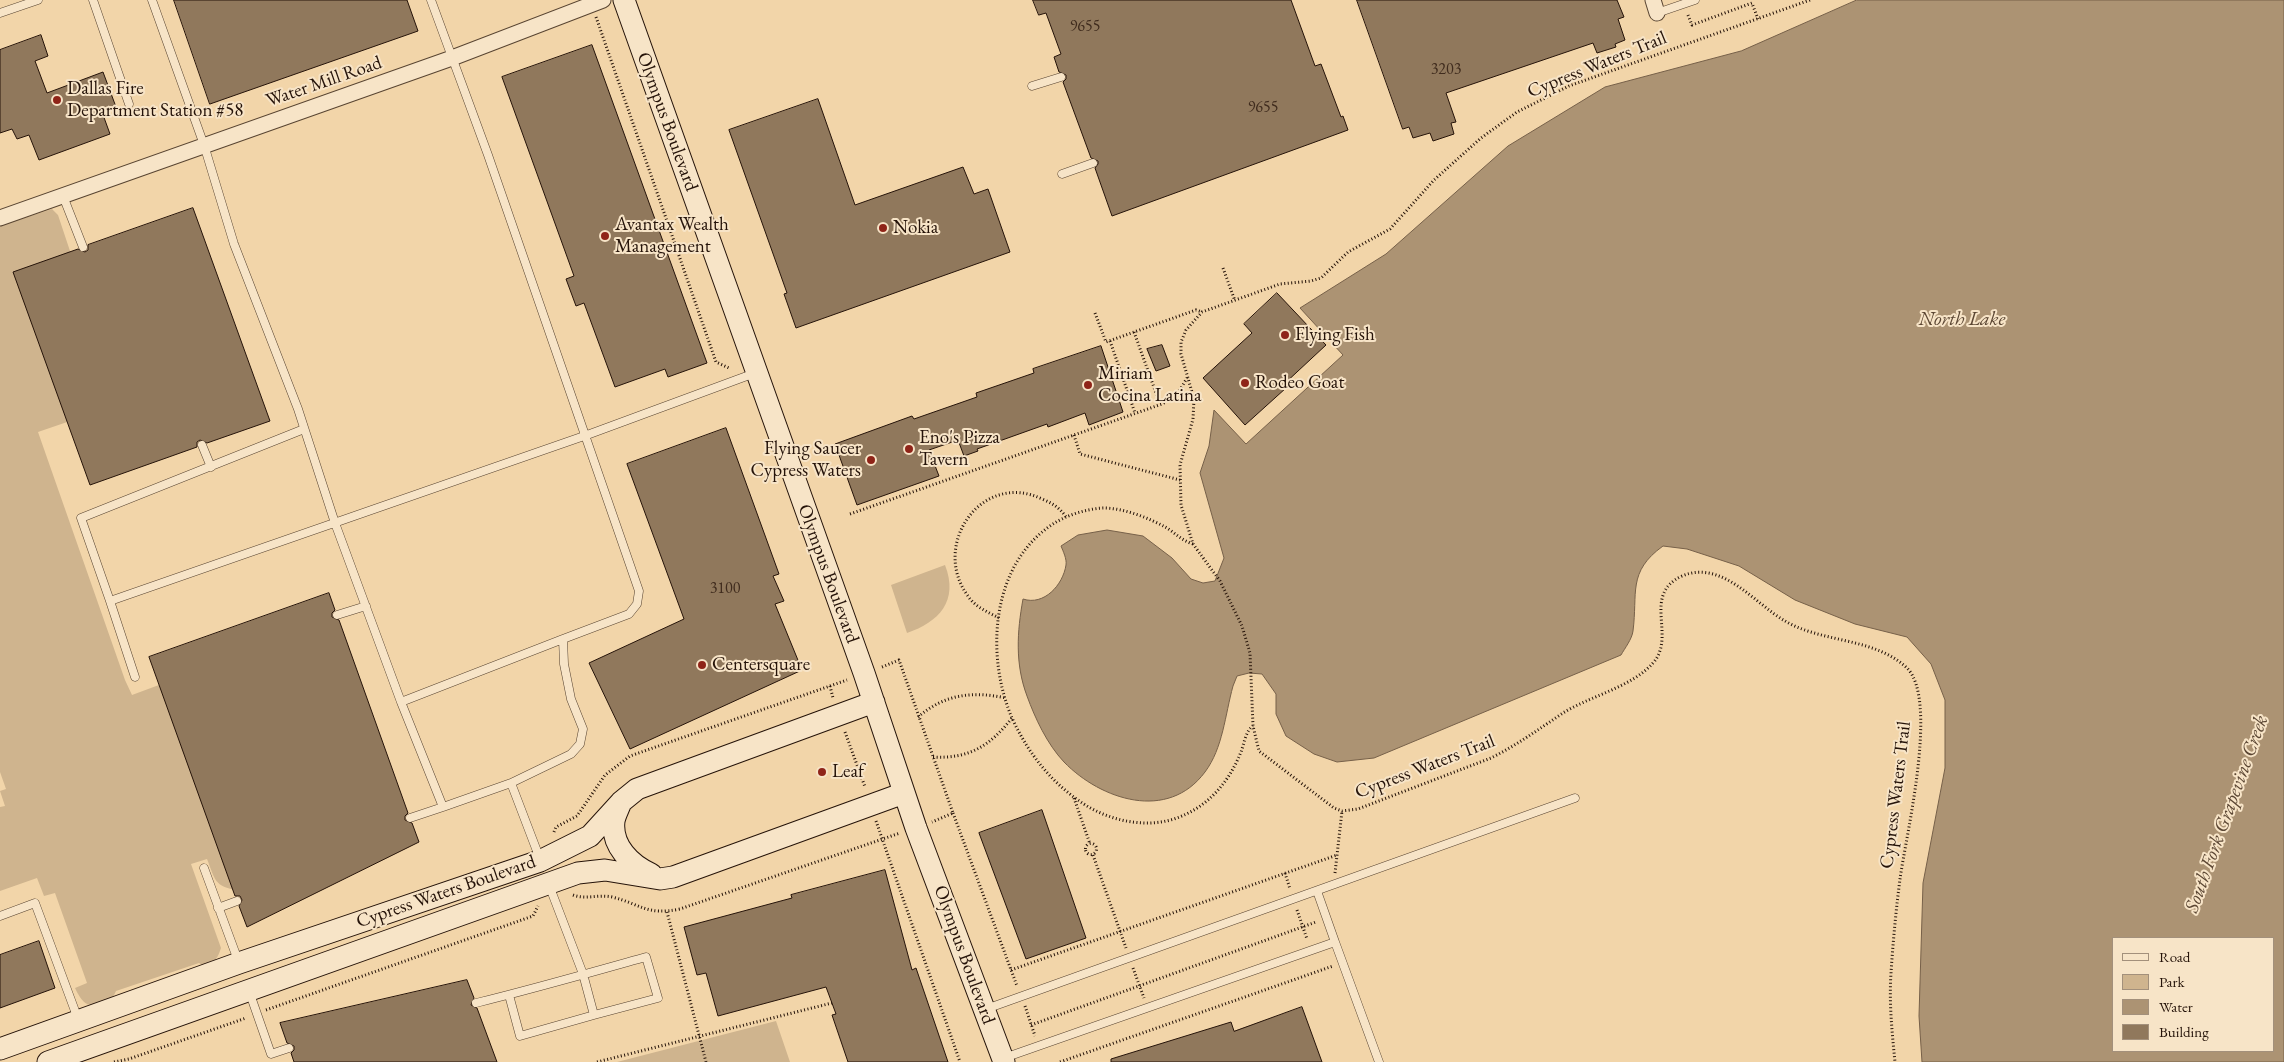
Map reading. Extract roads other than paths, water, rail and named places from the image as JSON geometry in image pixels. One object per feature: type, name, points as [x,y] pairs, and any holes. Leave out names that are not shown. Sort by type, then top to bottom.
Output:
[{"type":"street","name":"Olympus Boulevard","points":[[624,0],[874,702],[904,793],[1003,1060]]},
{"type":"street","name":"Water Mill Road","points":[[0,218],[452,58],[598,2]]},
{"type":"street","name":"Cypress Waters Boulevard","points":[[0,1049],[78,1019],[238,963],[540,861],[590,836],[621,802],[637,789],[874,702]]},
{"type":"street","name":"Cypress Waters Boulevard","points":[[48,1062],[248,989],[544,894],[578,873],[604,870],[660,879],[673,877],[904,793]]},
{"type":"street","points":[[621,802],[614,822],[618,843],[626,857],[639,869],[660,879]]},
{"type":"street","points":[[540,861],[544,894]]},
{"type":"street","points":[[238,963],[248,989]]},
{"type":"lane","points":[[0,13],[38,0]]},
{"type":"lane","points":[[93,0],[129,104]]},
{"type":"lane","points":[[152,0],[204,146],[234,244],[304,430],[335,522],[401,702],[443,807]]},
{"type":"lane","points":[[401,702],[629,614],[637,604],[639,591],[614,521],[587,435],[476,120],[431,0]]},
{"type":"lane","points":[[1655,6],[1684,4],[1695,0]]},
{"type":"lane","points":[[1032,86],[1061,77]]},
{"type":"lane","points":[[1062,174],[1093,163]]},
{"type":"lane","points":[[63,196],[82,247]]},
{"type":"lane","points":[[110,600],[587,435],[757,372]]},
{"type":"lane","points":[[135,678],[82,518],[304,430]]},
{"type":"lane","points":[[202,445],[211,467]]},
{"type":"lane","points":[[337,615],[366,606]]},
{"type":"lane","points":[[410,818],[511,783],[572,754],[580,744],[583,729],[571,699],[564,664],[563,639]]},
{"type":"lane","points":[[511,783],[540,861]]},
{"type":"lane","points":[[984,1010],[1575,798]]},
{"type":"lane","points":[[204,868],[238,963]]},
{"type":"lane","points":[[1316,891],[1379,1062]]},
{"type":"lane","points":[[544,894],[583,974],[594,1015]]},
{"type":"lane","points":[[218,908],[237,901]]},
{"type":"lane","points":[[0,916],[35,904],[78,1019]]},
{"type":"lane","points":[[1003,1060],[1335,942]]},
{"type":"lane","points":[[476,1003],[646,957],[658,998],[520,1036],[509,995]]},
{"type":"lane","points":[[248,989],[271,1054],[289,1048]]},
{"type":"water","name":"North Lake","points":[[1857,0],[2284,0],[2284,1062],[1922,1062],[1919,1016],[1923,883],[1945,768],[1945,700],[1931,664],[1907,637],[1855,624],[1795,600],[1739,566],[1687,549],[1663,546],[1644,565],[1636,584],[1632,634],[1621,655],[1374,758],[1337,762],[1314,754],[1286,736],[1276,714],[1276,694],[1262,674],[1249,673],[1237,676],[1220,742],[1211,763],[1190,787],[1173,797],[1154,801],[1134,800],[1115,795],[1096,787],[1079,775],[1064,762],[1052,747],[1034,713],[1023,684],[1020,672],[1018,636],[1023,599],[1031,600],[1045,597],[1061,580],[1066,565],[1061,546],[1078,535],[1107,530],[1143,536],[1172,558],[1191,579],[1203,583],[1215,581],[1224,558],[1200,473],[1209,446],[1214,410],[1246,444],[1343,355],[1300,308],[1386,254],[1508,146],[1605,87],[1741,51]]},
{"type":"place","name":"Dallas Fire Department Station #58","points":[[57,100]]},
{"type":"place","name":"Nokia","points":[[883,228]]},
{"type":"place","name":"Avantax Wealth Management","points":[[605,236]]},
{"type":"place","name":"Flying Fish","points":[[1285,335]]},
{"type":"place","name":"Rodeo Goat","points":[[1245,383]]},
{"type":"place","name":"Miriam Cocina Latina","points":[[1088,385]]},
{"type":"place","name":"Eno's Pizza Tavern","points":[[909,449]]},
{"type":"place","name":"Flying Saucer Cypress Waters","points":[[871,460]]},
{"type":"place","name":"Centersquare","points":[[702,665]]},
{"type":"place","name":"Leaf","points":[[822,772]]},
{"type":"water label","name":"South Fork Grapevine Creek","points":[[2227,814]]}]
